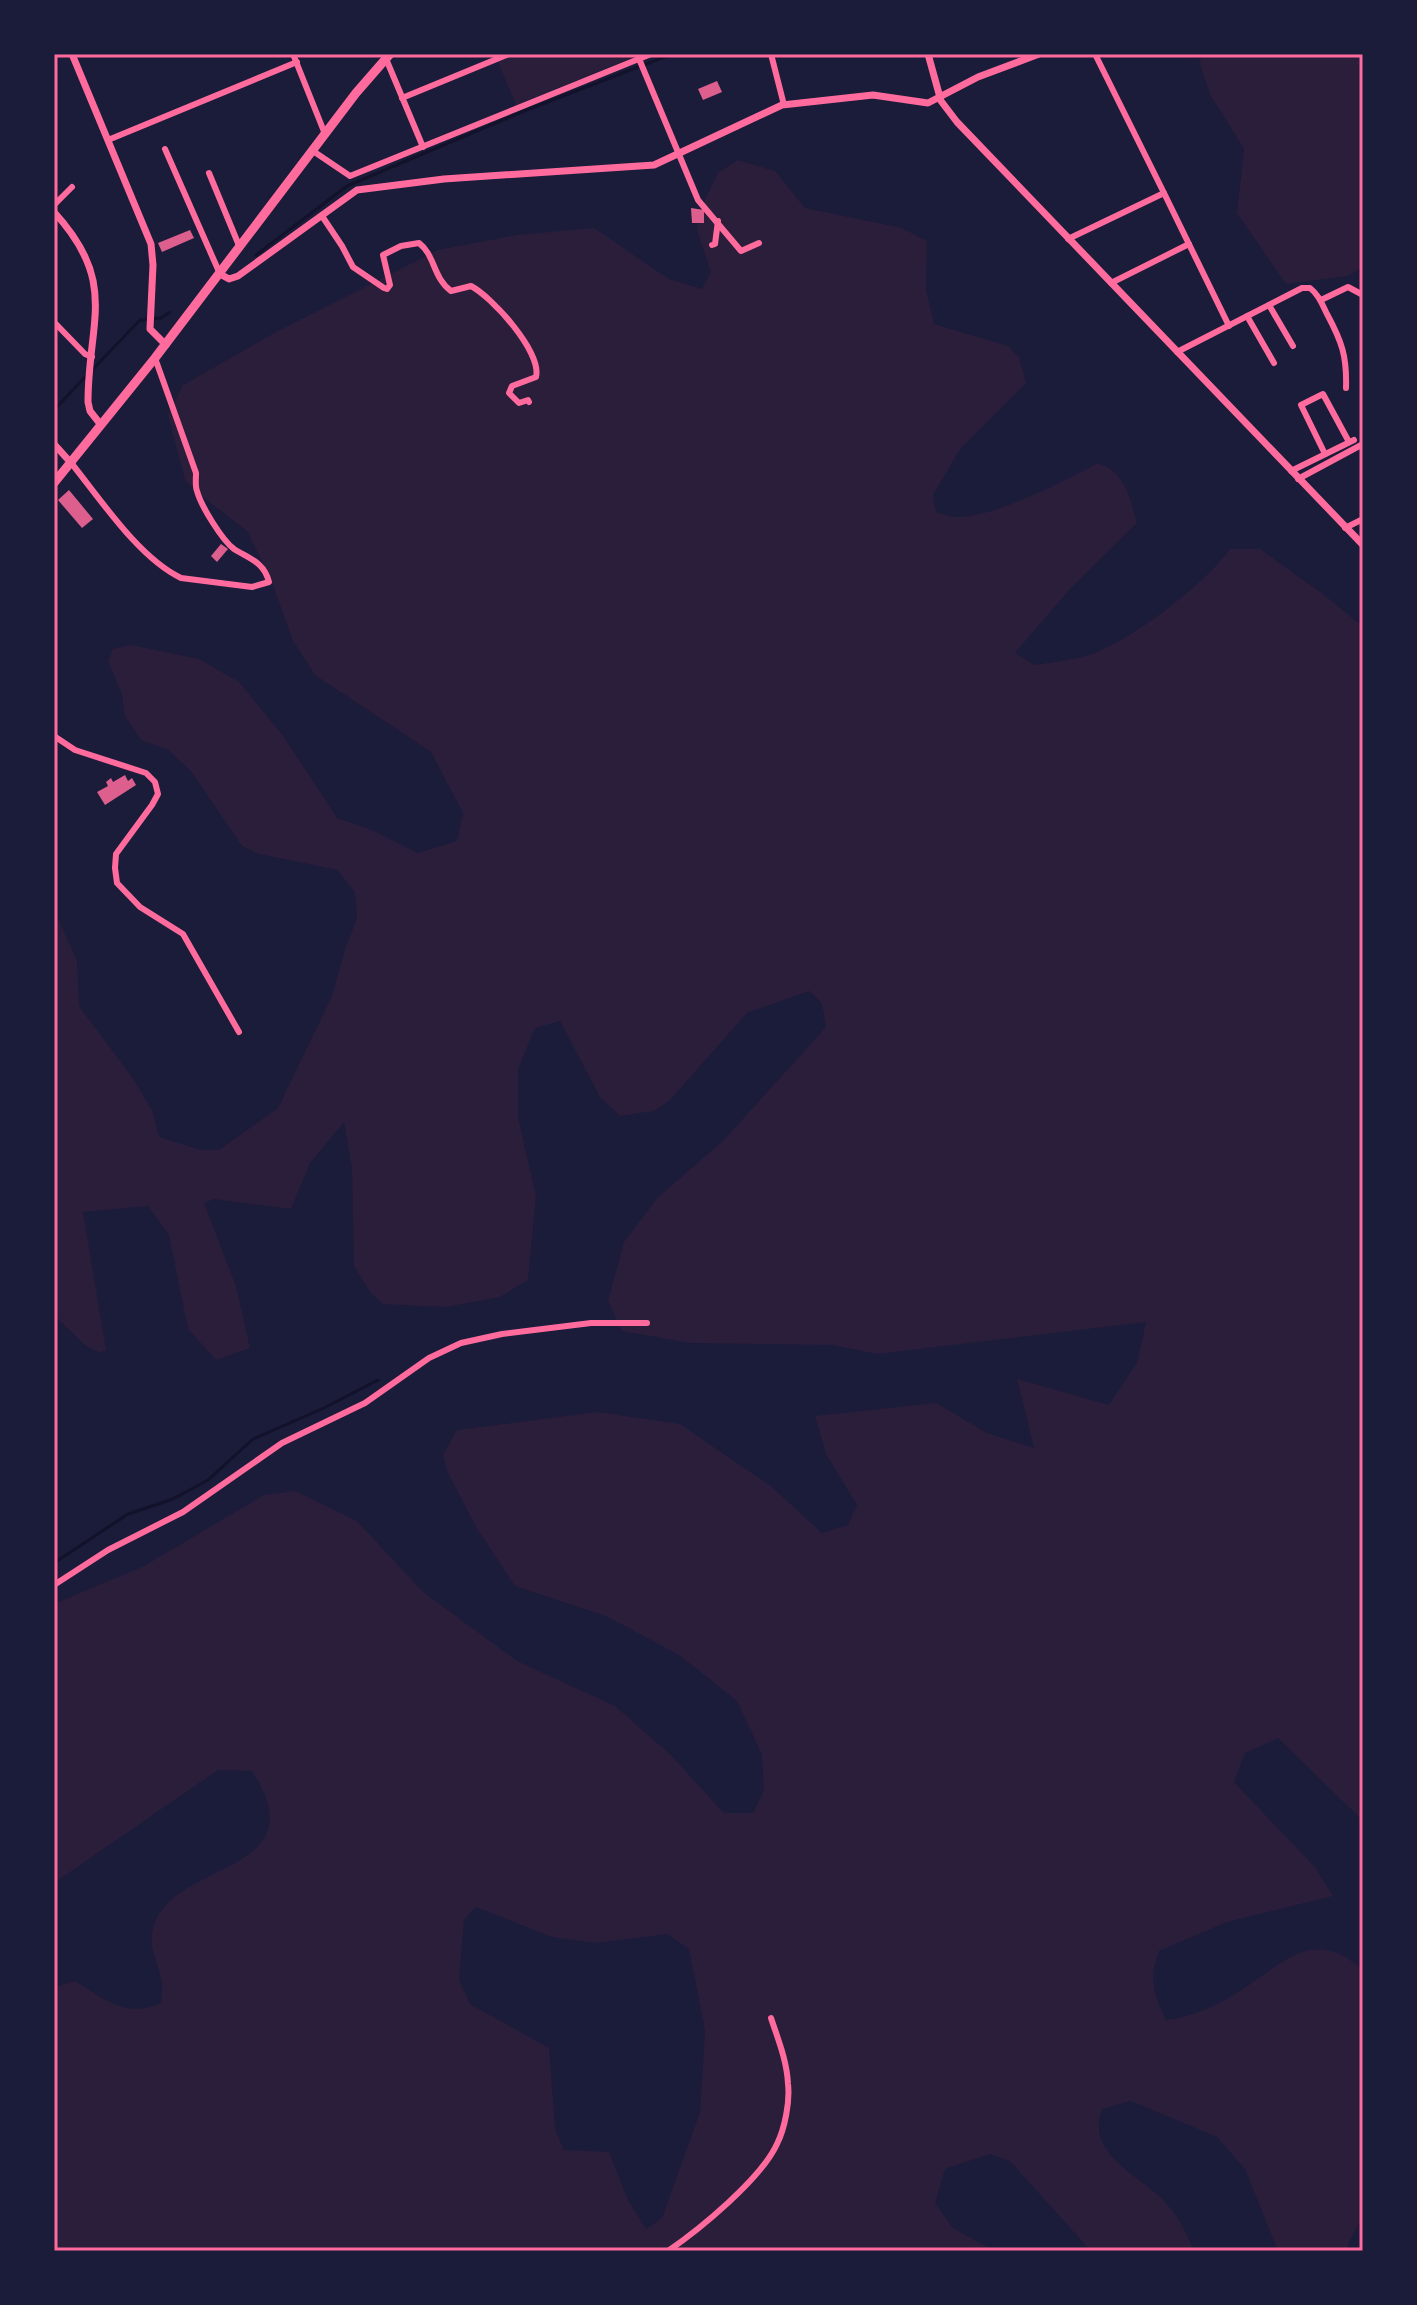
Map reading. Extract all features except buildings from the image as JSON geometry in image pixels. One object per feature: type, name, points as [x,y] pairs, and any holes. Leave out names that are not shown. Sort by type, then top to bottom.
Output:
[{"type":"highway","points":[[54,483],[166,345],[386,56]]},
{"type":"street","points":[[72,54],[151,244],[153,265],[149,325],[151,332],[166,345]]},
{"type":"street","points":[[293,54],[325,134]]},
{"type":"street","points":[[402,98],[509,54]]},
{"type":"street","points":[[313,151],[350,176],[651,54]]},
{"type":"street","points":[[771,54],[784,105]]},
{"type":"street","points":[[928,54],[940,97],[957,122],[1363,545]]},
{"type":"street","points":[[165,149],[220,274],[226,279],[235,278],[357,190],[444,179],[654,165],[784,105],[873,95],[925,104],[978,77],[1039,54]]},
{"type":"street","points":[[1095,54],[1229,326]]},
{"type":"street","points":[[386,56],[423,147]]},
{"type":"street","points":[[639,58],[698,200],[741,251],[759,243]]},
{"type":"street","points":[[108,140],[297,62]]},
{"type":"street","points":[[209,173],[240,248]]},
{"type":"street","points":[[55,202],[72,187]]},
{"type":"street","points":[[1068,239],[1164,193]]},
{"type":"street","points":[[54,212],[82,248],[92,277],[97,309],[88,407],[101,425]]},
{"type":"street","points":[[322,216],[353,267],[384,288],[390,285],[383,255],[401,246],[419,243],[427,251],[441,284],[451,291],[471,286],[481,292],[515,328],[533,361],[536,377],[509,389],[515,401],[530,401]]},
{"type":"street","points":[[712,245],[715,244],[718,221]]},
{"type":"street","points":[[1111,283],[1189,244]]},
{"type":"street","points":[[1321,300],[1348,287],[1363,295]]},
{"type":"street","points":[[1177,352],[1306,288],[1313,290],[1321,300],[1343,345],[1346,388]]},
{"type":"street","points":[[1269,305],[1293,346]]},
{"type":"street","points":[[1247,316],[1274,363]]},
{"type":"street","points":[[54,322],[92,359]]},
{"type":"street","points":[[54,444],[122,529],[171,573],[181,578],[252,587],[269,582],[261,564],[235,549],[222,536],[196,491],[196,473],[155,358]]},
{"type":"street","points":[[1291,471],[1325,454],[1351,441],[1323,394],[1301,405],[1325,454]]},
{"type":"street","points":[[1298,479],[1363,444]]},
{"type":"street","points":[[1345,528],[1363,519]]},
{"type":"street","points":[[54,736],[75,750],[146,773],[155,782],[158,794],[116,854],[117,883],[140,907],[183,934],[239,1032]]},
{"type":"street","points":[[54,1585],[108,1550],[183,1512],[282,1443],[365,1403],[429,1358],[461,1343],[502,1334],[591,1323],[647,1323]]},
{"type":"street","points":[[668,2251],[689,2237],[740,2191],[777,2145],[789,2085],[771,2018]]},
{"type":"shaded area","points":[[517,54],[633,54],[632,58],[516,105],[498,62]]},
{"type":"shaded area","points":[[1203,54],[1363,54],[1363,267],[1348,276],[1286,284],[1237,213],[1244,149],[1211,96],[1199,62]]},
{"type":"shaded area","points":[[738,160],[775,171],[805,208],[902,228],[927,241],[926,290],[934,324],[1008,346],[1019,357],[1026,383],[960,449],[933,495],[936,512],[954,517],[988,512],[1028,498],[1098,463],[1121,479],[1137,523],[1069,590],[1015,653],[1034,665],[1080,657],[1111,646],[1187,593],[1230,549],[1260,549],[1363,627],[1363,1821],[1278,1738],[1245,1753],[1234,1782],[1315,1867],[1333,1896],[1227,1922],[1159,1951],[1153,1978],[1155,1994],[1166,2020],[1195,2013],[1223,2001],[1285,1960],[1313,1949],[1328,1950],[1345,1957],[1363,1970],[1363,2223],[1359,2223],[1347,2246],[1351,2251],[1278,2251],[1245,2169],[1217,2137],[1131,2101],[1102,2109],[1099,2125],[1101,2139],[1118,2162],[1171,2208],[1194,2251],[1091,2251],[1010,2161],[990,2154],[945,2169],[935,2203],[953,2228],[994,2251],[54,2251],[54,1991],[58,1986],[75,1981],[126,2008],[137,2009],[161,2003],[161,1978],[152,1948],[154,1925],[167,1904],[188,1888],[256,1848],[268,1829],[268,1805],[252,1771],[218,1770],[54,1883],[54,1604],[144,1566],[264,1495],[295,1491],[357,1521],[423,1592],[517,1661],[615,1706],[670,1754],[724,1813],[753,1813],[764,1790],[762,1755],[737,1701],[679,1655],[606,1616],[515,1586],[476,1527],[447,1471],[443,1455],[457,1430],[598,1412],[680,1424],[772,1487],[822,1533],[848,1525],[857,1505],[826,1454],[815,1416],[936,1403],[987,1433],[1034,1448],[1017,1379],[1109,1405],[1137,1363],[1146,1322],[877,1354],[833,1345],[690,1343],[622,1331],[608,1301],[624,1242],[658,1197],[723,1141],[826,1027],[822,1003],[809,991],[747,1013],[670,1100],[654,1111],[620,1116],[600,1097],[560,1021],[535,1028],[518,1070],[518,1117],[536,1196],[528,1280],[500,1297],[446,1307],[383,1304],[370,1292],[354,1266],[352,1169],[344,1122],[310,1163],[291,1209],[214,1199],[204,1203],[236,1286],[250,1348],[216,1360],[188,1329],[169,1235],[148,1206],[83,1212],[106,1350],[99,1353],[85,1345],[54,1315],[54,909],[77,961],[79,1006],[134,1080],[153,1112],[159,1137],[201,1150],[219,1150],[278,1108],[332,996],[357,918],[355,893],[338,870],[259,854],[242,846],[191,771],[168,750],[141,740],[125,716],[122,694],[108,661],[113,649],[131,645],[199,659],[239,682],[284,737],[337,818],[372,830],[418,853],[457,841],[463,813],[431,752],[315,675],[293,641],[271,580],[247,531],[185,480],[168,415],[183,385],[276,332],[438,250],[517,235],[594,228],[669,279],[702,289],[711,272],[697,230],[700,210],[718,173]],"holes":[[[476,1907],[552,1937],[595,1943],[667,1934],[689,1949],[705,2030],[700,2112],[662,2218],[646,2229],[627,2198],[609,2152],[564,2150],[555,2129],[549,2048],[470,2004],[459,1980],[464,1920]]]},
{"type":"waterway","points":[[256,255],[347,186],[524,111],[672,54]]},
{"type":"waterway","points":[[93,369],[140,320],[161,318],[170,312]]},
{"type":"waterway","points":[[54,410],[88,374]]},
{"type":"waterway","points":[[54,1563],[128,1514],[173,1499],[208,1480],[253,1439],[378,1380]]}]
